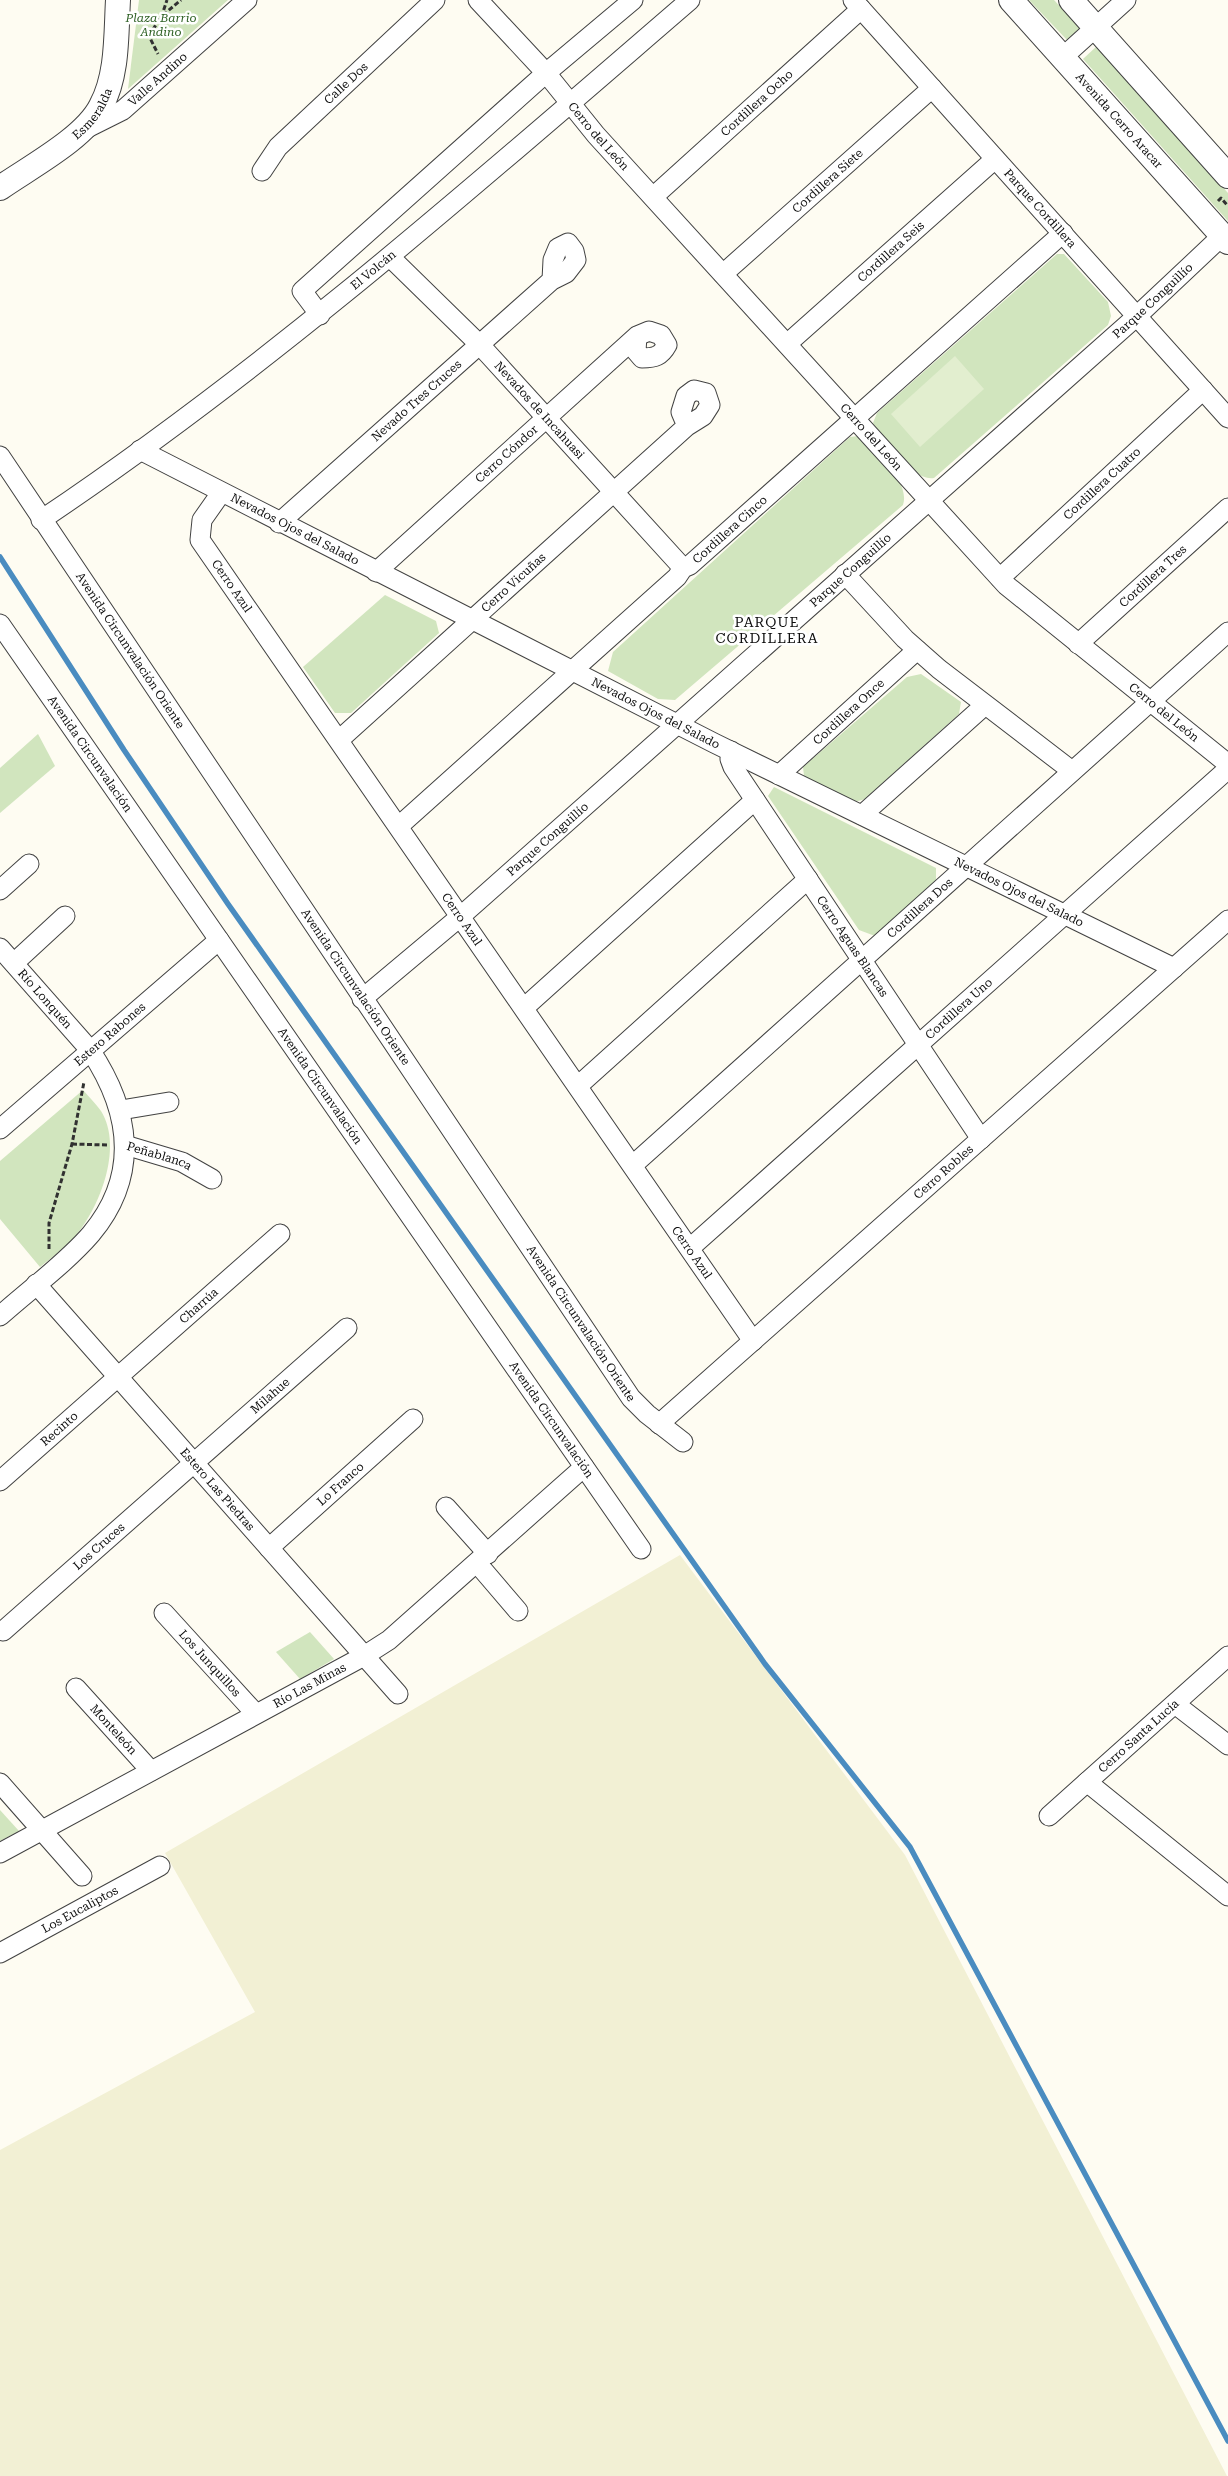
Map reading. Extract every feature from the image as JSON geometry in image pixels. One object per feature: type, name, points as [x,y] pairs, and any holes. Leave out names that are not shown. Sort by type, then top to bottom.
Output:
[{"type":"street","name":"Esmeralda","points":[[0,188],[83,130],[101,106],[110,81],[115,50],[118,0]]},
{"type":"street","name":"Valle Andino","points":[[83,130],[123,110],[247,0]]},
{"type":"street","name":"Calle Dos","points":[[262,171],[278,147],[435,0]]},
{"type":"street","name":"Cerro del León","points":[[478,0],[546,73],[653,197],[1000,578],[1078,644],[1228,764]]},
{"type":"street","points":[[320,315],[302,291],[546,73],[633,0]]},
{"type":"street","name":"El Volcán","points":[[41,520],[140,450],[320,315],[690,0]]},
{"type":"street","name":"Avenida Cerro Aracar","points":[[1011,0],[1225,239]]},
{"type":"street","points":[[1070,0],[1228,176]]},
{"type":"street","points":[[1063,57],[1126,0]]},
{"type":"street","name":"Parque Cordillera","points":[[857,5],[1228,418]]},
{"type":"street","name":"Cordillera Ocho","points":[[653,197],[857,5]]},
{"type":"street","name":"Cordillera Siete","points":[[723,274],[932,88]]},
{"type":"street","name":"Cordillera Seis","points":[[787,344],[996,159]]},
{"type":"street","name":"Cordillera Cinco","points":[[399,826],[677,577],[683,568],[697,559],[1063,233]]},
{"type":"street","name":"Parque Conguillío","points":[[362,998],[461,916],[928,500],[1225,239]]},
{"type":"street","name":"Nevados de Incahuasi","points":[[390,257],[480,345],[683,568]]},
{"type":"street","name":"Nevado Tres Cruces","points":[[279,523],[552,280]]},
{"type":"street","name":"Cerro Cóndor","points":[[376,572],[637,336]]},
{"type":"street","name":"Cordillera Cuatro","points":[[1000,578],[1203,390]]},
{"type":"street","name":"Cerro Vicuñas","points":[[339,740],[687,426]]},
{"type":"street","name":"Nevados Ojos del Salado","points":[[140,450],[279,523],[573,670],[676,724],[1174,968]]},
{"type":"street","points":[[0,456],[41,520]]},
{"type":"street","name":"Cerro Azul","points":[[221,493],[202,520],[200,540],[525,1007],[753,1341]]},
{"type":"street","name":"Cordillera Tres","points":[[1078,644],[1228,508]]},
{"type":"street","name":"Avenida Circunvalación Oriente","points":[[41,520],[631,1398],[682,1442]]},
{"type":"street","points":[[845,574],[918,650],[985,705],[1072,771]]},
{"type":"street","name":"Avenida Circunvalación","points":[[0,624],[641,1549]]},
{"type":"street","name":"Cordillera Dos","points":[[633,1164],[1228,632]]},
{"type":"street","name":"Cordillera Once","points":[[779,775],[918,650]]},
{"type":"street","points":[[862,815],[985,705]]},
{"type":"street","name":"Cerro Aguas Blancas","points":[[731,751],[730,759],[733,768],[981,1139]]},
{"type":"street","name":"Cordillera Uno","points":[[690,1248],[1228,769]]},
{"type":"street","points":[[525,1007],[755,800]]},
{"type":"street","points":[[0,890],[29,864]]},
{"type":"street","points":[[579,1086],[808,879]]},
{"type":"street","points":[[6,959],[66,916]]},
{"type":"street","name":"Cerro Robles","points":[[659,1424],[1228,920]]},
{"type":"street","name":"Estero Rabones","points":[[0,1129],[219,940]]},
{"type":"street","name":"Río Lonquén","points":[[0,1316],[78,1248],[102,1218],[119,1181],[125,1145],[121,1110],[108,1080],[90,1050],[6,959]]},
{"type":"street","points":[[121,1110],[168,1102]]},
{"type":"street","name":"Peñablanca","points":[[125,1145],[182,1162],[212,1179]]},
{"type":"street","name":"Charrúa","points":[[118,1377],[280,1234]]},
{"type":"street","name":"Estero Las Piedras","points":[[42,1278],[118,1377],[398,1694]]},
{"type":"street","name":"Milahue","points":[[194,1463],[347,1328]]},
{"type":"street","name":"Recinto","points":[[0,1481],[118,1377]]},
{"type":"street","name":"Lo Franco","points":[[269,1548],[413,1419]]},
{"type":"street","name":"Los Cruces","points":[[3,1631],[194,1463]]},
{"type":"street","name":"Río Las Minas","points":[[0,1853],[364,1656],[410,1623],[584,1467]]},
{"type":"street","points":[[446,1507],[518,1611]]},
{"type":"street","name":"Los Junquillos","points":[[164,1613],[256,1714]]},
{"type":"street","name":"Cerro Santa Lucía","points":[[1049,1816],[1228,1656]]},
{"type":"street","name":"Monteleón","points":[[76,1688],[151,1772]]},
{"type":"street","points":[[1175,1704],[1228,1745]]},
{"type":"street","points":[[1087,1782],[1228,1896]]},
{"type":"street","points":[[0,1783],[82,1876]]},
{"type":"street","name":"Los Eucaliptos","points":[[0,1953],[160,1866]]},
{"type":"path","points":[[149,36],[162,15],[167,0]]},
{"type":"path","points":[[162,15],[181,0]]},
{"type":"path","points":[[138,36],[149,36]]},
{"type":"path","points":[[149,36],[160,56]]},
{"type":"path","points":[[42,1278],[49,1223],[72,1144],[90,1050]]},
{"type":"path","name":"Peñablanca","points":[[72,1144],[125,1145]]},
{"type":"shaded area","points":[[680,1555],[905,1855],[1227,2476],[0,2476],[0,2150],[255,2012],[165,1853]]},
{"type":"green space","name":"Plaza Barrio Andino","points":[[139,0],[228,0],[128,89]]},
{"type":"green space","points":[[1029,0],[1054,0],[1080,28],[1067,40]]},
{"type":"green space","points":[[1097,46],[1228,193],[1228,221],[1083,59]]},
{"type":"green space","points":[[1057,254],[1064,254],[1108,302],[1111,316],[1108,325],[934,478],[926,478],[917,474],[899,459],[878,431],[873,423],[877,413]]},
{"type":"green space","points":[[955,356],[984,389],[920,447],[891,414]]},
{"type":"green space","points":[[858,436],[896,477],[904,496],[903,505],[675,700],[658,699],[608,671],[613,652],[850,437]]},
{"type":"green space","points":[[385,595],[436,621],[439,633],[351,713],[335,713],[303,667]]},
{"type":"green space","points":[[921,674],[961,702],[959,714],[865,799],[855,802],[804,776],[803,767],[907,677]]},
{"type":"green space","points":[[38,734],[55,766],[0,813],[0,768]]},
{"type":"green space","points":[[774,787],[936,868],[936,880],[875,936],[859,930],[768,796]]},
{"type":"green space","points":[[83,1090],[101,1111],[107,1126],[110,1143],[105,1178],[92,1212],[83,1227],[69,1243],[40,1267],[0,1219],[0,1161]]},
{"type":"green space","points":[[310,1632],[334,1659],[300,1679],[276,1652]]},
{"type":"green space","points":[[0,1810],[19,1831],[0,1841]]},
{"type":"waterway","points":[[0,557],[124,750],[228,904],[765,1664],[910,1847],[1228,2441]]},
{"type":"district","name":"PARQUE CORDILLERA","points":[[767,630]]}]
